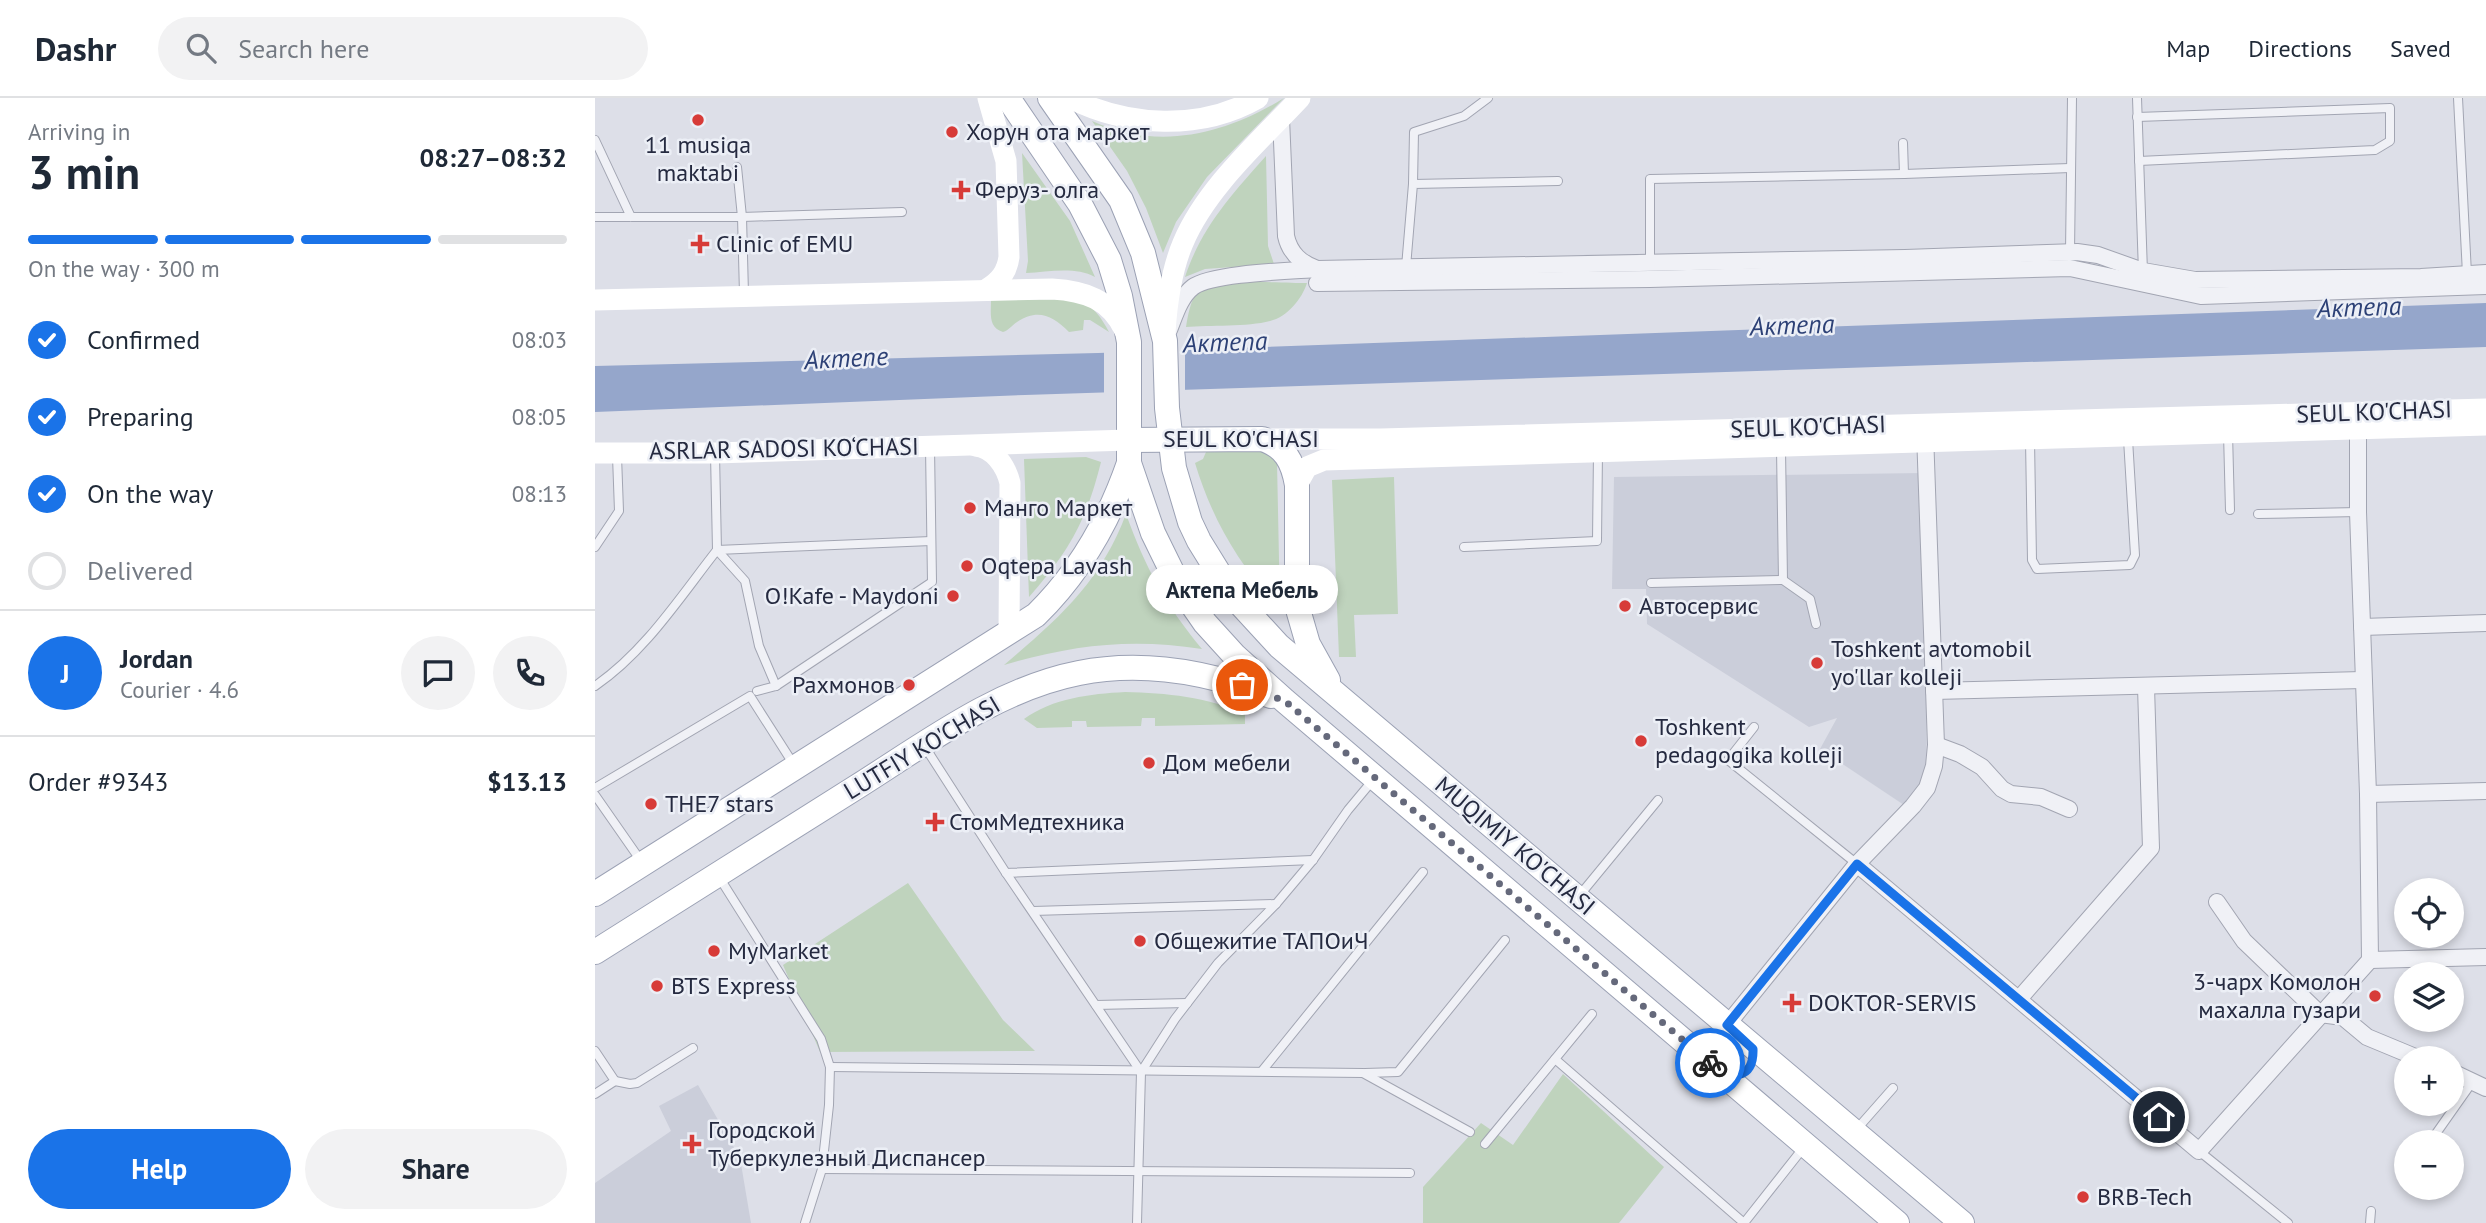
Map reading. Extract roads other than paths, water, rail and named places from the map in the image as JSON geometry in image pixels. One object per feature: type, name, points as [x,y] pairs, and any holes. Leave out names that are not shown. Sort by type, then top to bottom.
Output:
[{"type":"main road","points":[[988,98],[1006,161],[1012,276],[1027,288]]},
{"type":"main road","name":"MUQIMIY KO'CHASI","points":[[1008,98],[1060,172],[1101,242],[1115,281],[1129,342],[1129,452],[1153,533],[1178,584],[1205,623],[1234,656],[1285,701],[1898,1223]]},
{"type":"main road","name":"MUQIMIY KO'CHASI","points":[[1050,98],[1121,200],[1130,218],[1153,290],[1165,341],[1169,440],[1178,488],[1190,522],[1221,579],[1262,630],[1962,1223]]},
{"type":"main road","points":[[1070,98],[1119,115],[1161,121],[1216,116],[1258,98]]},
{"type":"main road","points":[[1165,341],[1174,268],[1190,229],[1214,191],[1300,98]]},
{"type":"main road","points":[[987,289],[1006,271],[1009,257]]},
{"type":"main road","points":[[595,300],[1027,288],[1069,290],[1097,298],[1117,316],[1129,342]]},
{"type":"main road","name":"SEUL KO'CHASI","points":[[1129,452],[1169,440],[1925,433],[2486,409]]},
{"type":"main road","name":"SEUL KO'CHASI","points":[[1925,433],[2030,439],[2486,425]]},
{"type":"main road","points":[[1297,485],[1300,475],[1307,467],[1324,460],[1781,446],[1925,433]]},
{"type":"main road","points":[[1262,439],[1285,452],[1292,465],[1297,485],[1297,606],[1314,656],[1345,703]]},
{"type":"main road","name":"ASRLAR SADOSI KO‘CHASI","points":[[595,453],[715,453],[930,446],[1129,452]]},
{"type":"main road","points":[[973,446],[980,446],[997,458],[1006,469],[1010,483],[1009,632]]},
{"type":"main road","name":"LUTFIY KO'CHASI","points":[[595,894],[1009,632],[1046,605],[1080,564],[1117,497],[1129,452]]},
{"type":"main road","name":"LUTFIY KO'CHASI","points":[[595,952],[923,744],[1024,688],[1096,670],[1135,669],[1192,673],[1242,685],[1285,701]]},
{"type":"main road","points":[[1722,1073],[1736,1075],[1747,1070],[1753,1057],[1751,1045]]},
{"type":"street","points":[[1281,118],[1286,236],[1290,248],[1317,276],[1406,267],[1905,258],[2070,252],[2091,253],[2143,278],[2201,296],[2486,286]]},
{"type":"street","points":[[1165,341],[1185,296],[1198,284],[1220,279],[1317,276],[1650,279],[2070,268],[2143,278],[2195,280],[2486,273]]},
{"type":"street","points":[[1857,864],[2199,1151],[2370,960],[2358,429]]},
{"type":"street","points":[[1727,1025],[1857,864],[1927,788],[1934,766],[1936,745],[1925,433]]},
{"type":"street","points":[[2362,627],[2486,623]]},
{"type":"street","points":[[1934,691],[2362,680]]},
{"type":"street","points":[[2019,999],[2151,848],[2146,687]]},
{"type":"street","points":[[1936,745],[1960,754],[1982,767],[2002,789],[2011,794],[2041,797],[2069,809]]},
{"type":"street","points":[[2368,794],[2486,791]]},
{"type":"street","points":[[2217,902],[2244,941],[2320,1014],[2343,1017],[2367,1037],[2394,1048]]},
{"type":"street","points":[[2370,960],[2486,957]]},
{"type":"lane","points":[[1406,267],[1414,132],[1464,116],[1488,98]]},
{"type":"lane","points":[[2070,252],[2072,98]]},
{"type":"lane","points":[[2137,98],[2143,278]]},
{"type":"lane","points":[[2458,98],[2467,274]]},
{"type":"lane","points":[[2137,117],[2391,108],[2390,141],[2375,149],[2139,161]]},
{"type":"lane","points":[[595,141],[631,217]]},
{"type":"lane","points":[[1903,143],[1904,174]]},
{"type":"lane","points":[[737,167],[742,217],[744,295]]},
{"type":"lane","points":[[1650,263],[1650,179],[2070,168]]},
{"type":"lane","points":[[1413,184],[1558,181]]},
{"type":"lane","points":[[595,217],[742,217],[902,212]]},
{"type":"lane","points":[[2228,433],[2230,510]]},
{"type":"lane","points":[[2030,439],[2032,560],[2037,569],[2130,565],[2133,561],[2135,555],[2128,436]]},
{"type":"lane","points":[[757,691],[776,686],[932,582],[930,446]]},
{"type":"lane","points":[[1781,446],[1783,580]]},
{"type":"lane","points":[[595,547],[619,511],[617,452]]},
{"type":"lane","points":[[1464,547],[1597,541],[1598,452]]},
{"type":"lane","points":[[595,686],[612,675],[634,653],[717,550],[715,453]]},
{"type":"lane","points":[[2258,514],[2358,512]]},
{"type":"lane","points":[[717,550],[932,541]]},
{"type":"lane","points":[[717,550],[745,581],[759,646],[776,686]]},
{"type":"lane","points":[[1651,583],[1783,580],[1810,599],[1817,624]]},
{"type":"lane","points":[[595,788],[750,696],[795,767]]},
{"type":"lane","points":[[1754,727],[1728,760],[1857,864]]},
{"type":"lane","points":[[923,744],[1140,1072]]},
{"type":"lane","points":[[1137,1223],[1140,1072],[1218,963],[1276,904],[1375,778]]},
{"type":"lane","points":[[595,795],[643,864]]},
{"type":"lane","points":[[1577,898],[1658,800]]},
{"type":"lane","points":[[1006,873],[1313,860]]},
{"type":"lane","points":[[1262,1071],[1423,872]]},
{"type":"lane","points":[[717,875],[821,1039],[830,1067],[823,1169],[805,1223]]},
{"type":"lane","points":[[1033,911],[1276,904]]},
{"type":"lane","points":[[830,1067],[1140,1072],[1398,1072],[1505,940]]},
{"type":"lane","points":[[1096,1005],[1187,1003]]},
{"type":"lane","points":[[1485,1144],[1592,1014]]},
{"type":"lane","points":[[595,1051],[615,1081],[629,1084],[637,1083],[692,1048]]},
{"type":"lane","points":[[1555,1059],[1744,1223],[1806,1145]]},
{"type":"lane","points":[[1363,1073],[1470,1132]]},
{"type":"lane","points":[[595,1094],[615,1081]]},
{"type":"lane","points":[[2439,1130],[2480,1084]]},
{"type":"lane","points":[[1854,1132],[1893,1088]]},
{"type":"lane","points":[[2199,1151],[2288,1223]]},
{"type":"lane","points":[[823,1169],[1411,1173]]},
{"type":"lane","points":[[2370,1223],[2371,1211]]},
{"type":"water","name":"Актепа","points":[[2486,303],[2486,347],[1025,395],[595,412],[595,366],[1098,353]]},
{"type":"place","name":"11 musiqa maktabi","points":[[698,120]]},
{"type":"place","name":"Хорун ота маркет","points":[[952,132]]},
{"type":"place","name":"Феруз- олга","points":[[961,190]]},
{"type":"place","name":"Clinic of EMU","points":[[700,244]]},
{"type":"place","name":"Манго Маркет","points":[[970,508]]},
{"type":"place","name":"Oqtepa Lavash","points":[[967,566]]},
{"type":"place","name":"O!Kafe - Maydoni","points":[[953,596]]},
{"type":"place","name":"Автосервис","points":[[1625,606]]},
{"type":"place","name":"Toshkent avtomobil yo'llar kolleji","points":[[1817,663]]},
{"type":"place","name":"Рахмонов","points":[[909,685]]},
{"type":"place","name":"Актепа Мебель","points":[[1242,685]]},
{"type":"place","name":"Toshkent pedagogika kolleji","points":[[1641,741]]},
{"type":"place","name":"Дом мебели","points":[[1149,763]]},
{"type":"place","name":"THE7 stars","points":[[651,804]]},
{"type":"place","name":"СтомМедтехника","points":[[935,822]]},
{"type":"place","name":"Общежитие ТАПОиЧ","points":[[1140,941]]},
{"type":"place","name":"MyMarket","points":[[714,951]]},
{"type":"place","name":"BTS Express","points":[[657,986]]},
{"type":"place","name":"3-чарх Комолон махалла гузари","points":[[2375,996]]},
{"type":"place","name":"DOKTOR-SERVIS","points":[[1792,1003]]},
{"type":"place","name":"Городской Туберкулезный Диспансер","points":[[692,1144]]},
{"type":"place","name":"BRB-Tech","points":[[2083,1197]]},
{"type":"water label","name":"Актепе","points":[[846,358]]}]
